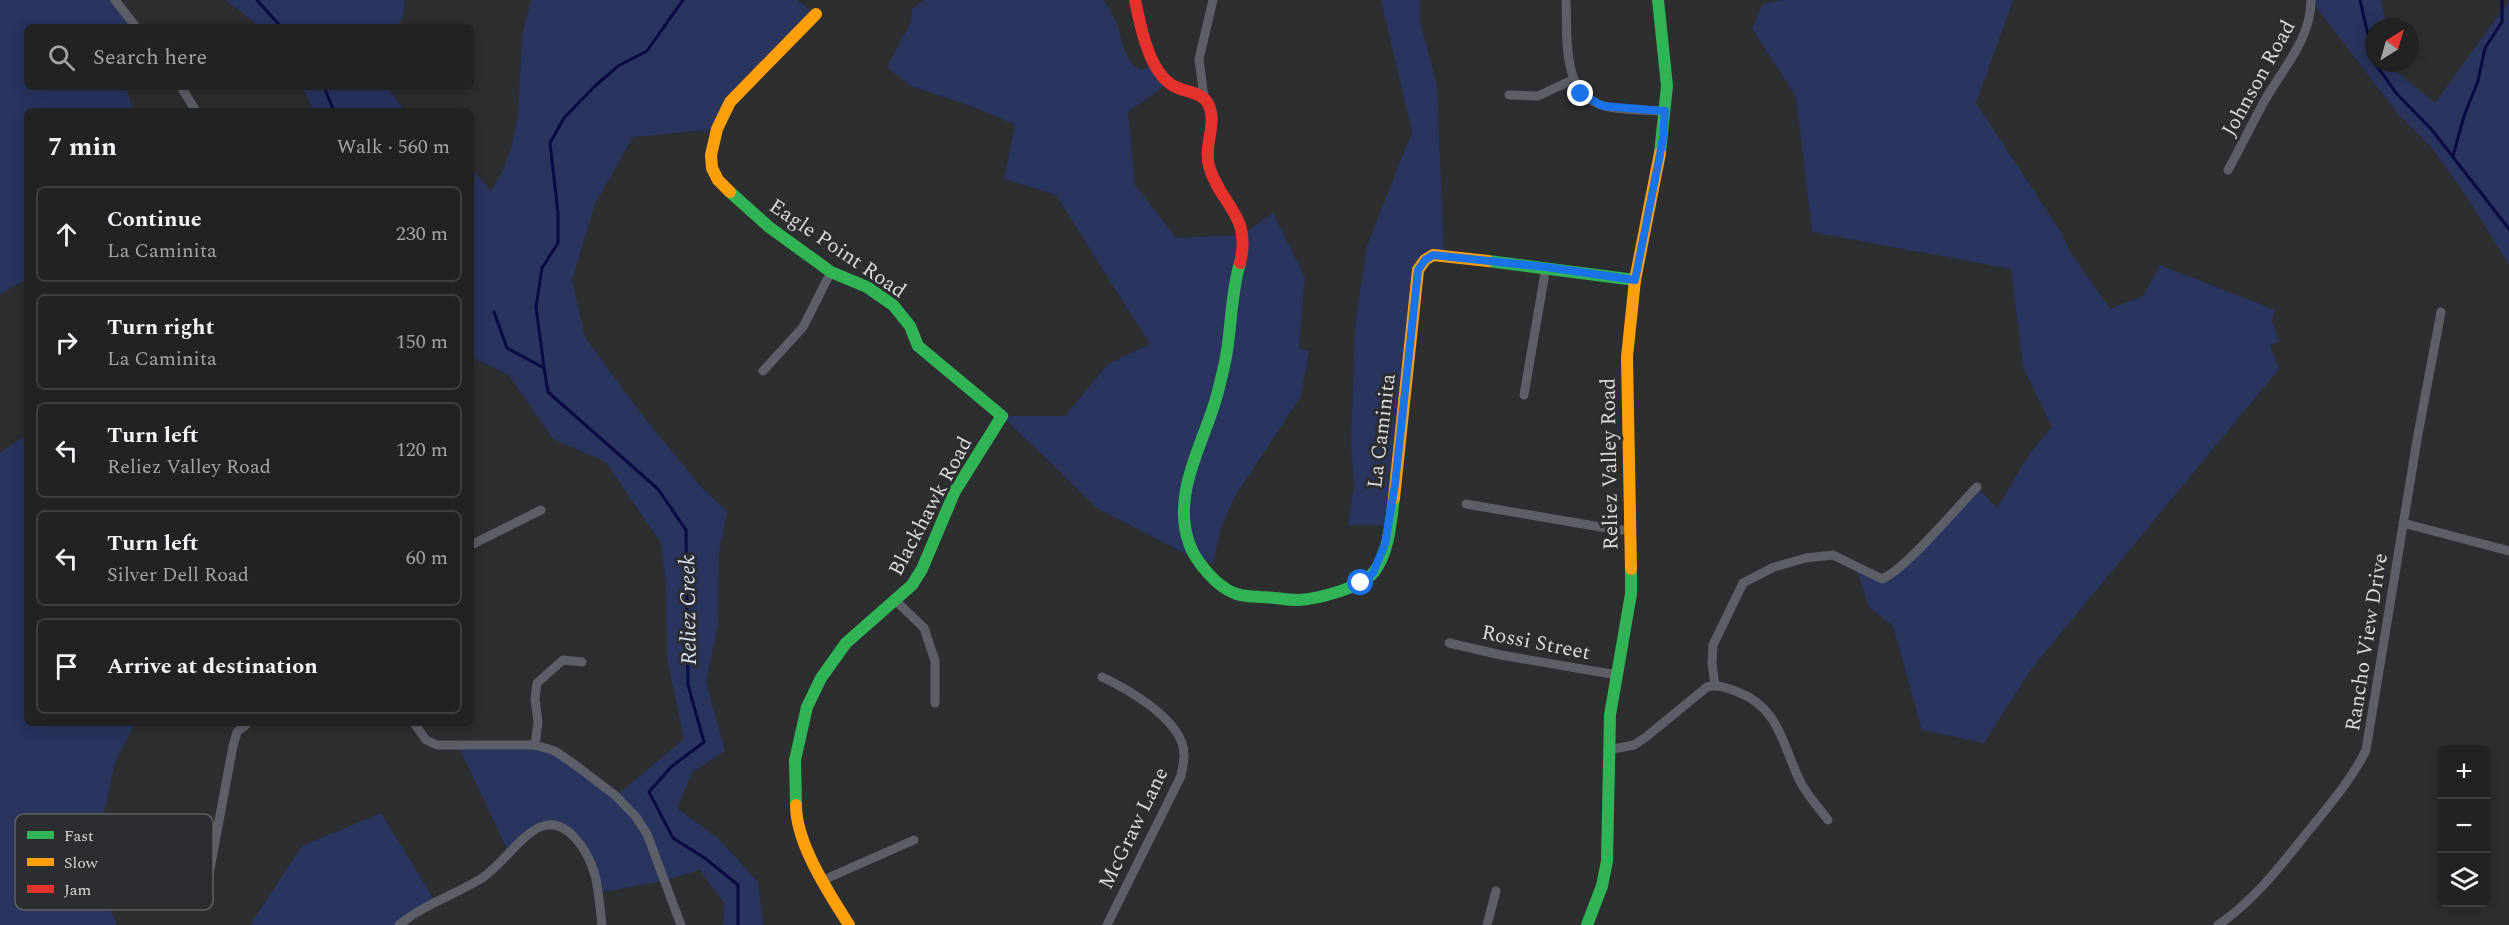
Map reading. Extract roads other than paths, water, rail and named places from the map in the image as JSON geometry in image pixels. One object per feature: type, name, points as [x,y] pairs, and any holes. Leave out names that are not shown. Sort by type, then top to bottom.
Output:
[{"type":"street","points":[[116,0],[134,24]]},
{"type":"street","points":[[1135,0],[1141,31],[1154,61],[1168,82],[1183,91],[1204,98],[1199,59],[1213,0]]},
{"type":"street","points":[[1566,0],[1572,80],[1581,94],[1603,106],[1665,111]]},
{"type":"street","name":"Reliez Valley Road","points":[[1587,925],[1602,886],[1607,861],[1610,715],[1631,594],[1627,357],[1635,280],[1663,139],[1666,60],[1658,0]]},
{"type":"street","name":"Johnson Road","points":[[2228,170],[2266,99],[2304,37],[2310,20],[2311,0]]},
{"type":"street","name":"Eagle Point Road","points":[[816,14],[730,102],[717,129],[711,155],[712,168],[718,180],[736,199],[831,272],[867,287],[892,305],[910,326],[918,346],[1002,416]]},
{"type":"street","points":[[1509,95],[1538,96],[1572,80]]},
{"type":"street","points":[[183,90],[194,108]]},
{"type":"street","name":"La Caminita","points":[[1204,98],[1209,105],[1211,120],[1207,149],[1208,163],[1218,184],[1235,207],[1241,224],[1242,250],[1233,283],[1229,337],[1218,390],[1210,423],[1187,482],[1184,511],[1189,544],[1209,573],[1233,592],[1244,596],[1304,599],[1361,583],[1373,573],[1385,544],[1395,484],[1418,270],[1425,260],[1433,255],[1546,267],[1635,280]]},
{"type":"street","points":[[1524,395],[1546,267]]},
{"type":"street","points":[[763,371],[803,327],[831,272]]},
{"type":"street","name":"Rancho View Drive","points":[[2218,925],[2241,909],[2269,880],[2354,775],[2366,750],[2403,523],[2441,312]]},
{"type":"street","name":"Blackhawk Road","points":[[849,925],[821,881],[796,819],[795,760],[807,707],[821,678],[846,643],[912,585],[922,568],[955,491],[1002,416]]},
{"type":"street","points":[[1715,685],[1712,663],[1713,645],[1743,583],[1774,567],[1806,558],[1833,555],[1882,579],[1887,577],[1904,563],[1977,487]]},
{"type":"street","points":[[1466,504],[1618,530],[1631,530]]},
{"type":"street","points":[[474,544],[541,510]]},
{"type":"street","points":[[2403,523],[2509,551]]},
{"type":"street","points":[[896,601],[924,628],[935,661],[935,704]]},
{"type":"street","name":"Rossi Street","points":[[1449,643],[1501,655],[1617,675]]},
{"type":"street","points":[[535,745],[538,722],[535,699],[537,683],[563,660],[582,662]]},
{"type":"street","name":"McGraw Lane","points":[[1102,677],[1130,690],[1168,723],[1182,744],[1184,757],[1180,776],[1107,925]]},
{"type":"street","points":[[1608,750],[1634,745],[1696,693],[1715,685],[1753,698],[1763,706],[1777,724],[1802,784],[1828,820]]},
{"type":"street","points":[[213,853],[233,746],[237,732],[244,726]]},
{"type":"street","points":[[416,726],[426,740],[437,745],[535,745],[555,751],[578,767],[616,796],[636,817],[647,834],[681,925]]},
{"type":"street","points":[[399,925],[435,901],[483,878],[539,827],[552,824],[564,827],[575,837],[586,855],[595,874],[602,925]]},
{"type":"street","points":[[821,881],[914,840]]},
{"type":"street","points":[[1487,925],[1496,891]]},
{"type":"waterway","name":"Reliez Creek","points":[[257,0],[278,24]]},
{"type":"waterway","points":[[544,367],[536,307],[542,268],[558,243],[558,213],[550,143],[564,118],[594,87],[618,66],[647,51],[683,0]]},
{"type":"waterway","points":[[2360,0],[2365,22]]},
{"type":"waterway","points":[[2453,156],[2464,116],[2478,81],[2485,48],[2502,22],[2502,0]]},
{"type":"waterway","points":[[2381,72],[2396,93],[2432,130],[2509,229]]},
{"type":"waterway","name":"Reliez Creek","points":[[325,90],[333,108]]},
{"type":"waterway","name":"Reliez Creek","points":[[494,312],[507,348],[544,368],[548,392],[658,489],[686,530],[688,685],[704,742],[671,767],[649,792],[673,838],[706,859],[738,885],[738,925]]}]
